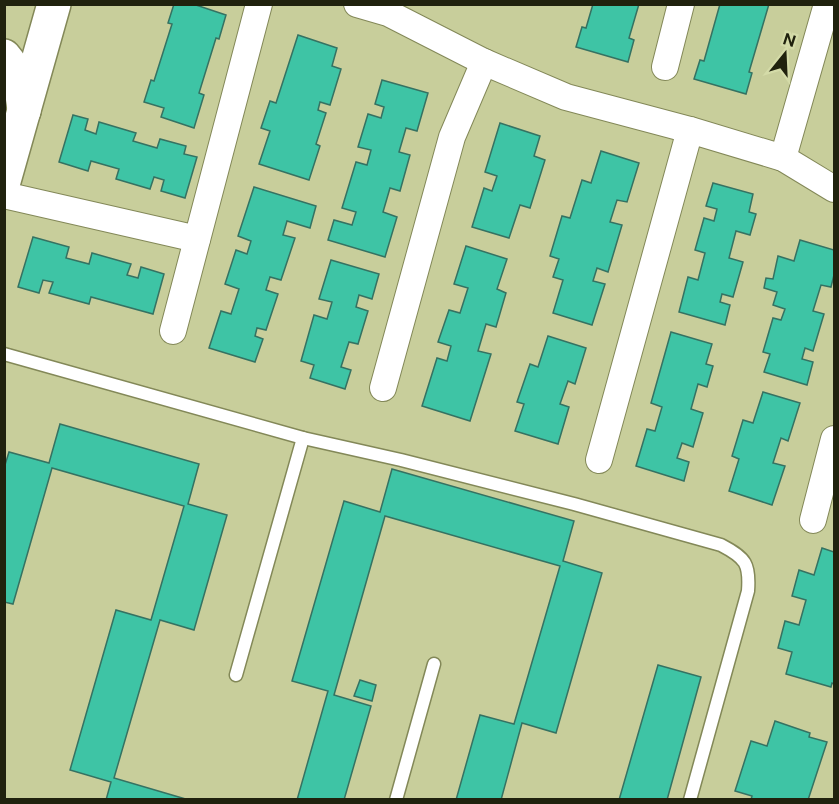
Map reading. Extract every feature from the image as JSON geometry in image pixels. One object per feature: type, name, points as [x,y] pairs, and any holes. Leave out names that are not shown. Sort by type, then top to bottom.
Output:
[{"type":"main road","points":[[4,182],[54,4]]},
{"type":"main road","points":[[4,56],[18,76],[24,113]]},
{"type":"street","points":[[173,331],[259,4]]},
{"type":"street","points":[[357,4],[389,9],[484,62],[566,97],[783,158],[834,189]]},
{"type":"street","points":[[665,67],[681,4]]},
{"type":"street","points":[[783,158],[827,4]]},
{"type":"street","points":[[383,388],[452,137],[484,62]]},
{"type":"street","points":[[599,459],[690,130]]},
{"type":"street","points":[[4,195],[198,239]]},
{"type":"street","points":[[813,520],[834,439]]},
{"type":"lane","points":[[4,354],[303,438],[401,460],[574,504],[721,545],[739,554],[749,573],[748,591],[690,800]]},
{"type":"lane","points":[[236,675],[303,438]]},
{"type":"lane","points":[[396,800],[434,664]]},
{"type":"building","points":[[174,4],[193,4],[226,15],[219,39],[216,38],[199,93],[204,95],[194,128],[161,117],[164,108],[144,102],[151,80],[154,81],[172,24],[168,23]]},
{"type":"building","points":[[593,4],[639,4],[629,38],[634,40],[628,62],[576,47],[582,27],[586,28]]},
{"type":"building","points":[[720,4],[769,4],[749,72],[752,73],[746,94],[694,79],[700,60],[704,61]]},
{"type":"building","points":[[298,35],[337,48],[332,66],[341,69],[330,105],[320,102],[318,110],[326,113],[316,144],[320,146],[309,180],[259,164],[270,131],[261,128],[270,101],[276,103]]},
{"type":"building","points":[[382,80],[428,93],[417,131],[406,128],[399,152],[410,155],[400,191],[390,188],[383,212],[397,217],[385,257],[328,240],[334,220],[352,225],[356,212],[342,208],[356,162],[367,165],[371,150],[358,147],[368,114],[381,118],[384,107],[375,104]]},
{"type":"building","points":[[73,115],[88,119],[85,130],[96,134],[99,122],[136,133],[133,141],[157,148],[160,139],[186,146],[184,154],[197,157],[185,198],[161,191],[164,180],[154,177],[150,189],[116,179],[119,169],[91,161],[88,171],[59,162]]},
{"type":"building","points":[[500,123],[540,136],[534,156],[545,160],[530,208],[520,205],[509,238],[472,227],[484,188],[492,191],[497,176],[485,172]]},
{"type":"building","points":[[601,151],[639,163],[627,202],[617,200],[610,222],[622,225],[608,272],[597,268],[593,281],[605,284],[592,325],[553,313],[563,280],[553,277],[559,259],[550,256],[562,216],[570,218],[582,180],[591,183]]},
{"type":"building","points":[[713,183],[753,194],[749,212],[756,214],[750,235],[736,231],[729,258],[743,262],[733,297],[722,294],[720,302],[730,305],[725,325],[679,312],[688,277],[698,280],[705,253],[695,250],[704,218],[714,221],[717,209],[706,206]]},
{"type":"building","points":[[254,187],[316,206],[310,228],[287,221],[283,235],[295,238],[281,280],[270,277],[266,290],[278,294],[266,330],[257,328],[255,336],[263,339],[255,362],[209,348],[221,311],[231,314],[239,289],[225,284],[236,250],[247,254],[251,241],[238,236]]},
{"type":"building","points":[[33,237],[69,247],[66,258],[89,264],[92,253],[131,264],[127,275],[138,278],[141,267],[164,274],[153,314],[91,297],[89,304],[49,293],[53,282],[43,280],[39,293],[18,287]]},
{"type":"building","points":[[800,240],[834,250],[834,275],[831,287],[821,285],[813,311],[824,314],[813,351],[805,348],[802,359],[813,362],[807,385],[764,372],[770,354],[763,352],[773,318],[781,320],[785,309],[773,305],[777,292],[764,288],[766,278],[773,279],[778,256],[794,261]]},
{"type":"building","points":[[466,246],[507,259],[497,289],[506,293],[496,327],[486,324],[478,351],[491,354],[470,421],[422,406],[437,358],[447,361],[451,346],[438,342],[449,310],[460,313],[468,288],[454,284]]},
{"type":"building","points":[[331,260],[379,274],[372,299],[359,295],[356,307],[368,311],[358,344],[349,342],[341,367],[351,370],[345,389],[310,378],[314,365],[301,361],[314,315],[327,319],[332,302],[319,299]]},
{"type":"building","points":[[671,332],[712,344],[706,364],[713,366],[707,387],[698,384],[691,409],[703,413],[693,447],[682,443],[677,458],[689,462],[684,481],[636,466],[647,429],[655,431],[662,407],[651,403]]},
{"type":"building","points":[[548,336],[586,348],[575,384],[568,381],[560,404],[569,407],[558,444],[515,431],[524,404],[517,402],[530,364],[538,367]]},
{"type":"building","points":[[763,392],[800,403],[788,441],[781,438],[773,463],[785,466],[772,505],[729,491],[739,459],[732,456],[743,420],[753,423]]},
{"type":"building","points":[[60,424],[199,464],[188,504],[227,515],[194,630],[160,620],[114,778],[189,800],[106,800],[111,782],[70,770],[116,610],[151,620],[184,506],[52,468],[13,604],[4,602],[4,468],[9,452],[49,463]]},
{"type":"building","points":[[392,469],[574,521],[563,561],[602,573],[556,733],[522,723],[501,800],[456,800],[480,715],[514,724],[560,566],[385,516],[334,695],[371,706],[344,800],[297,800],[328,691],[292,681],[344,501],[380,512]]},
{"type":"building","points":[[822,548],[834,552],[834,684],[832,683],[831,687],[786,674],[792,652],[778,648],[785,621],[799,625],[806,600],[792,596],[799,570],[814,575]]},
{"type":"building","points":[[658,665],[701,677],[667,800],[619,800]]},
{"type":"building","points":[[360,680],[376,685],[372,701],[354,696]]},
{"type":"building","points":[[775,721],[810,733],[809,737],[827,742],[808,800],[751,800],[752,796],[735,791],[751,741],[767,746]]}]
